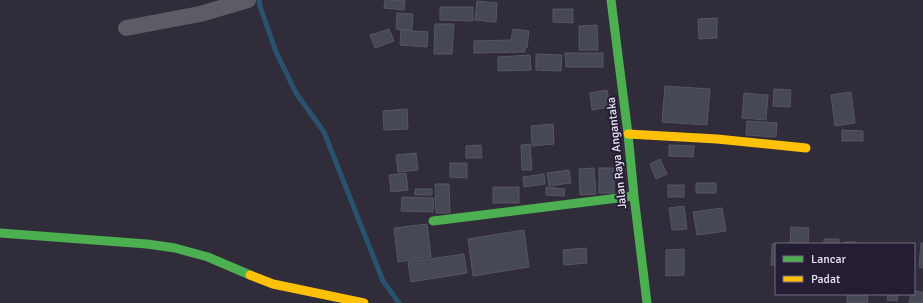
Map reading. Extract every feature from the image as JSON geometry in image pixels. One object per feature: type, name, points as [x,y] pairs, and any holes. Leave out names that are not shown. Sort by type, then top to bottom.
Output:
[{"type":"street","points":[[126,28],[200,14],[248,0]]},
{"type":"street","name":"Jalan Raya Angantaka","points":[[611,0],[647,303]]},
{"type":"street","points":[[628,134],[717,139],[806,148]]},
{"type":"street","points":[[433,222],[634,196]]},
{"type":"street","points":[[0,233],[175,248],[208,257],[273,284],[364,303]]},
{"type":"building","points":[[385,0],[405,0],[404,10],[384,8]]},
{"type":"building","points":[[477,1],[497,3],[496,22],[475,20]]},
{"type":"building","points":[[440,7],[473,7],[473,21],[440,20]]},
{"type":"building","points":[[553,9],[573,9],[573,23],[553,22]]},
{"type":"building","points":[[397,13],[413,14],[412,30],[396,29]]},
{"type":"building","points":[[717,18],[717,38],[699,39],[698,19]]},
{"type":"building","points":[[435,24],[454,24],[452,54],[434,54]]},
{"type":"building","points":[[597,25],[598,50],[579,50],[579,26]]},
{"type":"building","points":[[389,29],[394,41],[375,48],[370,35]]},
{"type":"building","points":[[513,29],[529,31],[527,48],[525,47],[525,52],[474,53],[474,41],[511,40]]},
{"type":"building","points":[[401,30],[428,32],[427,47],[400,45]]},
{"type":"building","points":[[565,53],[603,53],[603,67],[566,67]]},
{"type":"building","points":[[536,54],[562,55],[561,71],[536,70]]},
{"type":"building","points":[[530,55],[531,70],[498,71],[498,57]]},
{"type":"building","points":[[665,86],[710,89],[707,125],[662,122]]},
{"type":"building","points":[[774,89],[791,90],[790,107],[773,106]]},
{"type":"building","points":[[607,90],[610,107],[592,110],[590,93]]},
{"type":"building","points":[[851,92],[855,123],[835,126],[831,95]]},
{"type":"building","points":[[744,93],[768,95],[766,120],[742,118]]},
{"type":"building","points":[[407,109],[408,129],[384,130],[383,111]]},
{"type":"building","points":[[747,121],[777,123],[776,137],[746,135]]},
{"type":"building","points":[[553,124],[554,144],[532,146],[531,126]]},
{"type":"building","points":[[842,130],[863,131],[863,141],[842,141]]},
{"type":"building","points":[[530,144],[532,170],[522,170],[521,145]]},
{"type":"building","points":[[481,145],[482,158],[466,158],[466,146]]},
{"type":"building","points":[[669,145],[694,146],[693,157],[669,156]]},
{"type":"building","points":[[416,153],[418,170],[398,172],[396,155]]},
{"type":"building","points":[[660,159],[667,174],[656,179],[650,164]]},
{"type":"building","points":[[450,163],[467,163],[467,178],[450,177]]},
{"type":"building","points":[[594,168],[596,194],[580,195],[579,169]]},
{"type":"building","points":[[599,168],[614,168],[614,193],[599,193]]},
{"type":"building","points":[[569,170],[571,183],[549,186],[547,173]]},
{"type":"building","points":[[406,173],[408,190],[391,192],[389,175]]},
{"type":"building","points":[[544,174],[545,184],[524,187],[523,177]]},
{"type":"building","points":[[696,183],[716,183],[716,193],[696,193]]},
{"type":"building","points":[[435,184],[449,184],[450,213],[436,213]]},
{"type":"building","points":[[668,185],[684,185],[684,197],[668,197]]},
{"type":"building","points":[[493,187],[519,187],[519,203],[493,203]]},
{"type":"building","points":[[546,187],[565,189],[564,196],[546,195]]},
{"type":"building","points":[[415,189],[432,189],[432,195],[415,195]]},
{"type":"building","points":[[402,197],[434,198],[433,212],[401,211]]},
{"type":"building","points":[[684,206],[687,229],[672,230],[669,208]]},
{"type":"building","points":[[722,208],[726,231],[697,235],[693,212]]},
{"type":"building","points":[[427,224],[431,257],[398,262],[394,228]]},
{"type":"building","points":[[791,227],[809,228],[808,243],[790,243]]},
{"type":"building","points":[[524,230],[529,267],[473,276],[468,239]]},
{"type":"building","points":[[824,239],[839,239],[839,243],[824,243]]},
{"type":"building","points":[[844,242],[856,242],[856,243]]},
{"type":"building","points":[[921,243],[923,243],[923,268],[919,267]]},
{"type":"building","points":[[772,244],[775,244],[775,265],[771,265]]},
{"type":"building","points":[[586,248],[587,263],[564,265],[563,250]]},
{"type":"building","points":[[684,249],[684,275],[666,276],[666,250]]},
{"type":"building","points":[[464,254],[467,273],[411,282],[408,262]]},
{"type":"building","points":[[915,291],[923,292],[923,303],[909,303],[911,295],[915,295]]},
{"type":"building","points":[[847,295],[867,295],[868,303],[847,303]]},
{"type":"building","points":[[888,295],[898,295],[897,301],[887,300]]},
{"type":"waterway","points":[[259,0],[276,52],[296,93],[324,132],[383,281],[399,303]]},
{"type":"traffic: fast","points":[[611,0],[647,303]]},
{"type":"traffic: fast","points":[[433,221],[634,196]]},
{"type":"traffic: fast","points":[[0,233],[147,244],[175,248],[208,257],[250,275]]},
{"type":"traffic: slow","points":[[628,134],[717,139],[806,148]]},
{"type":"traffic: slow","points":[[250,275],[273,284],[364,303]]}]
